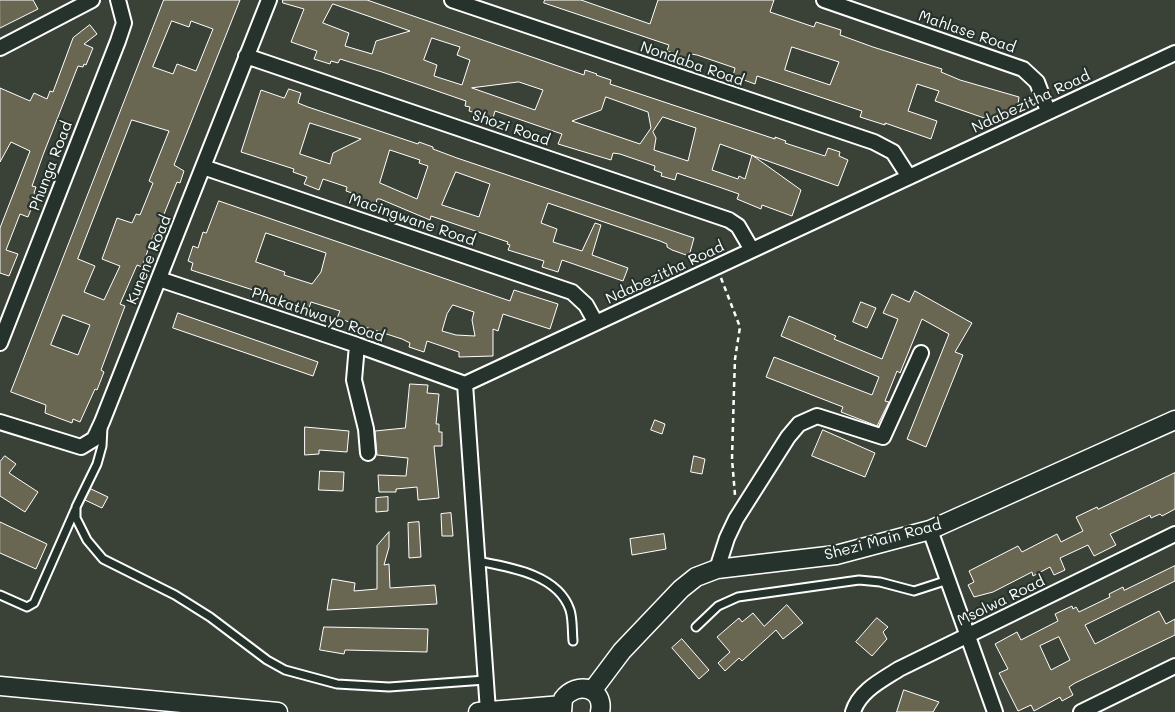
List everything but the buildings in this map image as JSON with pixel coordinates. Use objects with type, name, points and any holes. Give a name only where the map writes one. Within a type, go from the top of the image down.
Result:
[{"type":"street","points":[[0,48],[92,0]]},
{"type":"street","name":"Phunga Road","points":[[0,343],[118,41],[124,23],[118,0]]},
{"type":"street","name":"Kunene Road","points":[[0,422],[81,447],[94,439],[269,0]]},
{"type":"street","name":"Nondaba Road","points":[[452,0],[874,142],[893,152],[909,177]]},
{"type":"street","name":"Mahlase Road","points":[[824,0],[1023,69],[1037,82],[1048,111]]},
{"type":"street","name":"Ndabezitha Road","points":[[465,384],[1175,53]]},
{"type":"street","name":"Shozi Road","points":[[246,56],[729,220],[738,226],[752,250]]},
{"type":"street","name":"Macingwane Road","points":[[204,167],[572,292],[586,305],[596,323]]},
{"type":"street","name":"Phakathwayo Road","points":[[159,279],[357,345],[465,384]]},
{"type":"street","points":[[357,345],[354,380],[366,429],[368,453]]},
{"type":"street","points":[[717,569],[726,538],[736,519],[788,437],[800,424],[809,418],[817,416],[883,437],[922,353]]},
{"type":"street","points":[[465,384],[485,680],[483,712],[562,709],[563,699],[573,689],[586,688],[592,691],[600,701],[600,712]]},
{"type":"street","name":"Shezi Main Road","points":[[592,691],[622,651],[681,589],[696,577],[717,569],[836,555],[930,530],[1175,420]]},
{"type":"street","points":[[930,530],[995,712]]},
{"type":"street","name":"Msolwa Road","points":[[853,712],[857,702],[877,682],[967,635],[1175,534]]},
{"type":"street","points":[[1081,712],[1175,666]]},
{"type":"street","points":[[0,686],[278,712]]},
{"type":"lane","points":[[0,594],[27,607],[34,603],[76,507],[98,464],[102,446],[102,422]]},
{"type":"lane","points":[[76,507],[76,518],[80,528],[103,559],[175,595],[210,617],[267,660],[285,670],[337,684],[390,687],[485,680]]},
{"type":"lane","points":[[477,561],[520,571],[537,577],[551,585],[560,593],[570,611],[572,641]]},
{"type":"lane","points":[[696,627],[718,606],[738,597],[859,580],[880,582],[914,591],[948,580]]},
{"type":"path","points":[[717,266],[740,327],[735,359],[732,459],[736,519]]}]
